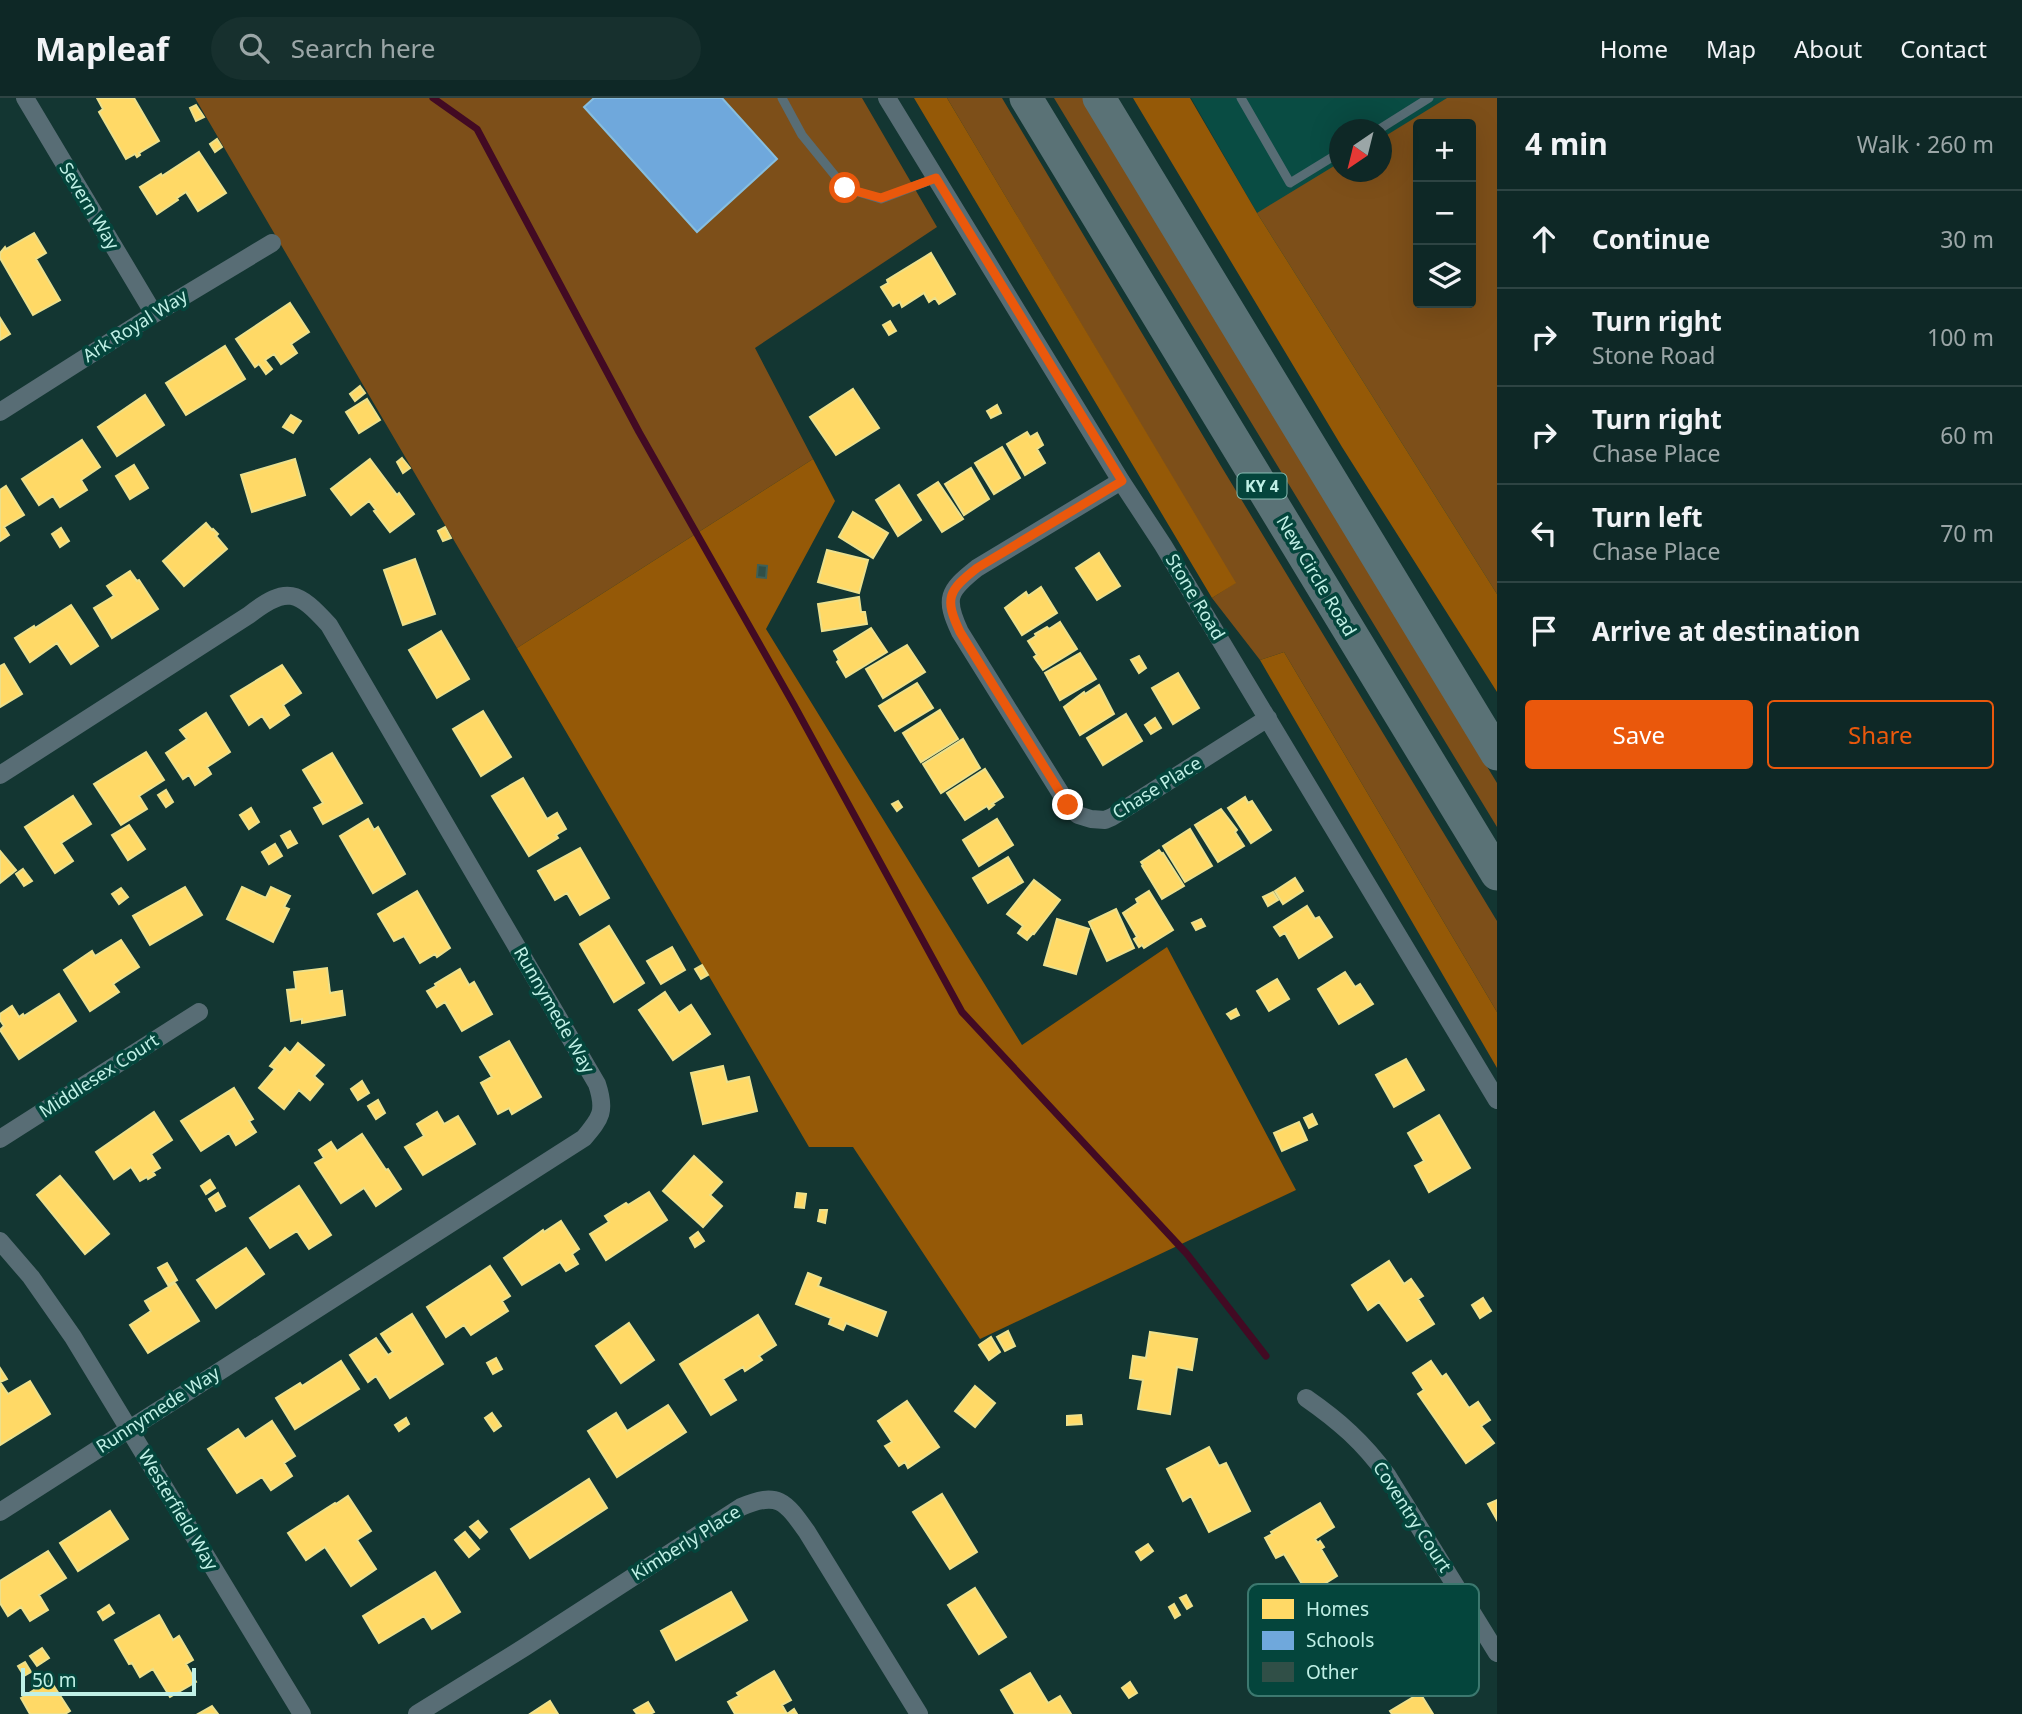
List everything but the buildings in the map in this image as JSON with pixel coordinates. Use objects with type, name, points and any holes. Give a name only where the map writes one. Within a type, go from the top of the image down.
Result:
[{"type":"highway","name":"New Circle Road","points":[[1027,98],[1497,874]]},
{"type":"highway","points":[[1099,98],[1497,754]]},
{"type":"street","name":"Severn Way","points":[[25,98],[154,314]]},
{"type":"street","name":"Stone Road","points":[[887,98],[1163,545],[1497,1100]]},
{"type":"street","name":"Ark Royal Way","points":[[0,412],[272,243]]},
{"type":"street","name":"Chase Place","points":[[1122,481],[977,568],[957,584],[950,601],[952,615],[960,632],[1068,805],[1078,815],[1091,819],[1105,820],[1112,817],[1268,718]]},
{"type":"street","name":"Runnymede Way","points":[[0,775],[249,615],[265,602],[286,595],[298,598],[312,607],[329,625],[597,1084],[602,1112],[599,1121],[584,1138],[0,1512]]},
{"type":"street","name":"Middlesex Court","points":[[0,1139],[199,1012]]},
{"type":"street","name":"Westerfield Way","points":[[0,1241],[31,1277],[73,1337],[302,1714]]},
{"type":"street","name":"Coventry Court","points":[[1306,1398],[1340,1422],[1373,1455],[1454,1584]]},
{"type":"street","name":"Kimberly Place","points":[[416,1714],[741,1507],[768,1498],[785,1506],[807,1532],[919,1714]]},
{"type":"street","name":"Coventry Court","points":[[1479,1624],[1497,1653]]},
{"type":"lane","points":[[782,98],[803,135],[845,188],[881,198],[936,178]]},
{"type":"lane","points":[[1241,98],[1290,183],[1329,159]]},
{"type":"lane","points":[[1392,121],[1429,98]]},
{"type":"shaded area","points":[[195,98],[862,98],[937,227],[755,348],[813,459],[517,648]]},
{"type":"shaded area","points":[[914,98],[947,98],[1236,583],[1212,598]]},
{"type":"shaded area","points":[[947,98],[1002,98],[1497,921],[1497,1012],[1284,652],[1260,660],[1212,598],[1235,583]]},
{"type":"shaded area","points":[[1054,98],[1083,98],[1497,783],[1497,827]]},
{"type":"shaded area","points":[[1133,98],[1190,98],[1257,213],[1497,594],[1497,692],[1342,447]]},
{"type":"shaded area","points":[[1191,98],[1497,98],[1497,594],[1257,213]]},
{"type":"shaded area","points":[[1447,98],[1497,98],[1497,594],[1257,213],[1329,169],[1329,182],[1392,182],[1392,132]]},
{"type":"shaded area","points":[[813,459],[835,501],[766,629],[1022,1045],[1167,947],[1296,1190],[980,1339],[853,1147],[809,1147],[517,648]]},
{"type":"shaded area","points":[[1284,652],[1497,1012],[1497,1068],[1260,660]]},
{"type":"waterway","points":[[433,98],[477,129],[639,432],[794,705],[962,1012],[1187,1254],[1266,1356]]},
{"type":"route","points":[[845,188],[881,198],[936,178],[1122,481],[977,568],[957,584],[950,601],[952,615],[960,632],[1068,805]]}]
